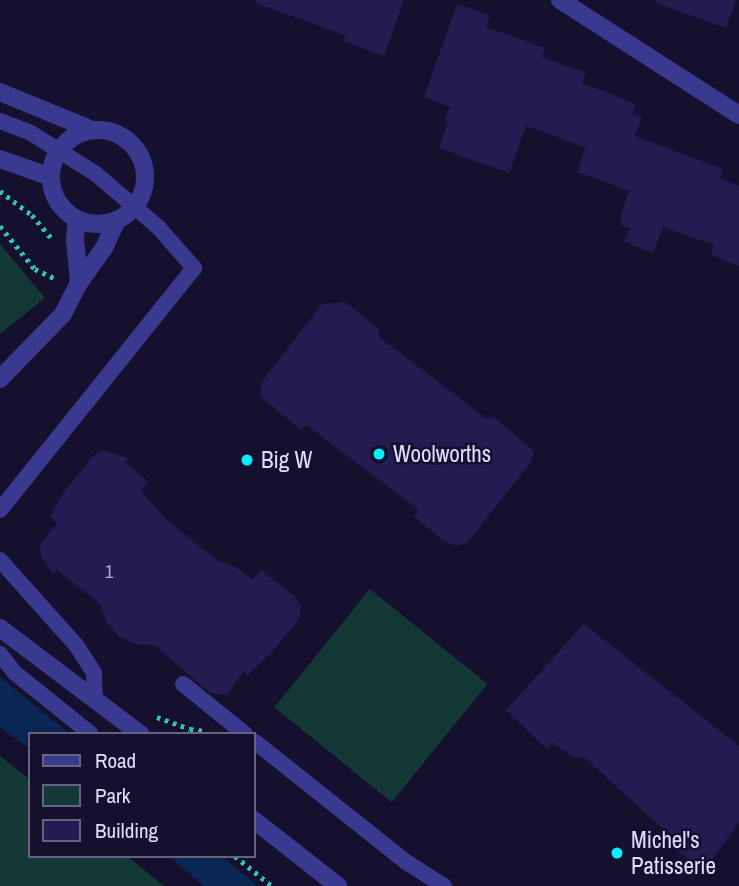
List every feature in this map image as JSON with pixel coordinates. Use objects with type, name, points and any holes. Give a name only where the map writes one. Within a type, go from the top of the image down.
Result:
[{"type":"street","points":[[560,0],[739,115]]},
{"type":"street","points":[[0,92],[93,130],[108,131],[122,137],[134,147],[142,160],[143,190],[138,203],[117,220],[104,223],[77,219],[58,201],[51,177],[59,151],[68,141],[93,130]]},
{"type":"street","points":[[0,159],[51,177]]},
{"type":"street","points":[[77,219],[75,239],[79,283]]},
{"type":"street","points":[[0,379],[63,314],[79,283],[104,248],[117,220]]},
{"type":"street","points":[[0,628],[137,732]]},
{"type":"street","points":[[256,822],[338,886]]},
{"type":"lane","points":[[0,121],[31,133],[96,174],[158,227],[194,268],[0,510]]},
{"type":"lane","points":[[0,560],[76,645],[94,673],[95,700]]},
{"type":"lane","points":[[0,654],[15,673],[88,732]]},
{"type":"lane","points":[[183,684],[243,732]]},
{"type":"lane","points":[[256,743],[406,862],[444,886]]},
{"type":"lane","points":[[256,830],[281,841]]},
{"type":"path","points":[[0,191],[32,215],[57,246]]},
{"type":"path","points":[[0,226],[35,269],[57,279]]},
{"type":"path","points":[[54,287],[60,272]]},
{"type":"path","points":[[237,858],[272,886]]},
{"type":"green space","points":[[0,244],[45,298],[0,334]]},
{"type":"green space","points":[[370,589],[487,684],[392,802],[274,707]]},
{"type":"green space","points":[[0,756],[28,778],[28,858],[129,858],[164,886],[0,886]]},
{"type":"water","points":[[0,677],[68,732],[28,732],[28,748],[0,727]]},
{"type":"water","points":[[171,858],[223,858],[258,886],[204,886]]},
{"type":"building","points":[[256,0],[404,0],[384,56],[343,41],[345,35],[255,3]]},
{"type":"building","points":[[657,0],[736,0],[726,28],[656,3]]},
{"type":"building","points":[[457,4],[490,15],[486,27],[545,48],[542,57],[586,73],[582,83],[636,104],[632,114],[642,117],[635,136],[723,169],[720,178],[739,186],[739,266],[711,255],[714,245],[663,227],[653,253],[624,242],[630,228],[620,225],[620,218],[629,191],[578,172],[585,147],[526,126],[509,173],[439,148],[450,107],[424,97]]},
{"type":"building","points":[[345,302],[380,330],[378,336],[487,419],[494,417],[534,451],[531,462],[467,543],[456,546],[442,540],[414,516],[419,510],[306,425],[301,430],[260,396],[261,383],[322,304]]},
{"type":"building","points":[[102,450],[128,458],[125,463],[148,481],[141,491],[166,519],[218,561],[236,567],[253,580],[261,570],[294,596],[301,606],[299,619],[272,652],[248,675],[244,671],[227,695],[210,693],[154,645],[134,644],[120,637],[107,623],[99,603],[57,570],[54,575],[41,556],[40,545],[57,523],[50,517],[61,496],[93,456]]},
{"type":"building","points":[[584,624],[739,746],[739,822],[705,870],[660,839],[663,829],[585,758],[572,756],[553,743],[547,749],[506,710]]},
{"type":"place","name":"Woolworths","points":[[379,454]]},
{"type":"place","name":"Big W","points":[[247,460]]},
{"type":"place","name":"Michel's Patisserie","points":[[617,853]]}]
